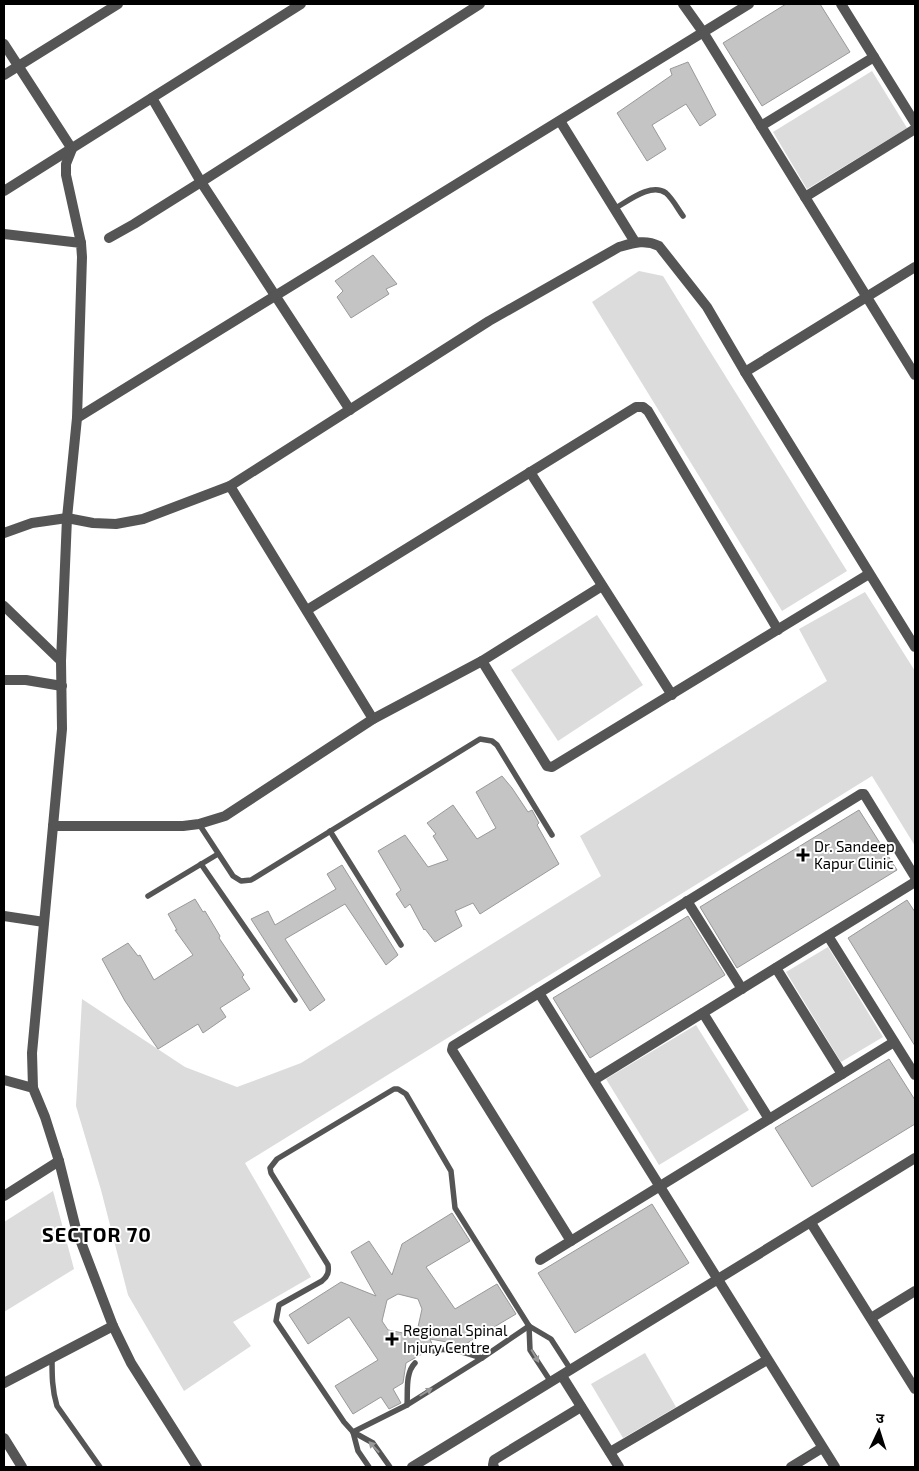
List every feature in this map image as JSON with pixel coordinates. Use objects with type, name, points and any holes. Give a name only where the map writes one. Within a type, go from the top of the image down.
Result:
[{"type":"street","points":[[4,75],[118,4]]},
{"type":"street","points":[[4,191],[301,4]]},
{"type":"street","points":[[109,238],[201,182],[480,4]]},
{"type":"street","points":[[683,4],[703,32],[915,375]]},
{"type":"street","points":[[77,418],[749,4]]},
{"type":"street","points":[[841,4],[915,123]]},
{"type":"street","points":[[4,44],[72,148]]},
{"type":"street","points":[[761,126],[874,57]]},
{"type":"street","points":[[152,98],[201,182],[350,410]]},
{"type":"street","points":[[560,121],[635,242]]},
{"type":"street","points":[[805,197],[915,129]]},
{"type":"street","points":[[72,148],[66,164],[66,176],[81,243],[82,257],[77,418],[67,518],[61,661],[62,729],[32,1054],[33,1088],[45,1116],[59,1161],[76,1229],[113,1326],[131,1364],[197,1467]]},
{"type":"street","points":[[4,234],[81,243]]},
{"type":"street","points":[[4,533],[32,523],[67,518],[93,523],[116,524],[143,519],[230,486],[489,322],[619,247],[635,242],[650,242],[659,246],[707,307],[915,648]]},
{"type":"street","points":[[745,372],[915,267]]},
{"type":"street","points":[[307,610],[636,407],[643,407],[648,411],[778,630]]},
{"type":"street","points":[[530,472],[672,695]]},
{"type":"street","points":[[230,486],[374,719]]},
{"type":"street","points":[[482,661],[547,766],[550,767],[672,695],[869,574]]},
{"type":"street","points":[[54,826],[199,824],[225,816],[374,719],[482,661],[602,586]]},
{"type":"street","points":[[4,606],[61,661]]},
{"type":"street","points":[[4,680],[26,680],[62,686]]},
{"type":"street","points":[[571,1241],[452,1048],[455,1044],[862,794],[864,794],[915,877]]},
{"type":"street","points":[[594,1080],[915,882]]},
{"type":"street","points":[[687,901],[742,989]]},
{"type":"street","points":[[4,916],[44,922]]},
{"type":"street","points":[[828,936],[915,1075]]},
{"type":"street","points":[[776,968],[842,1074]]},
{"type":"street","points":[[539,993],[834,1467]]},
{"type":"street","points":[[703,1013],[769,1119]]},
{"type":"street","points":[[540,1260],[894,1042]]},
{"type":"street","points":[[4,1080],[33,1088]]},
{"type":"street","points":[[412,1467],[427,1464],[551,1382],[915,1158]]},
{"type":"street","points":[[4,1196],[59,1161]]},
{"type":"street","points":[[811,1223],[915,1389]]},
{"type":"street","points":[[871,1318],[915,1291]]},
{"type":"street","points":[[4,1383],[113,1326]]},
{"type":"street","points":[[610,1452],[768,1360]]},
{"type":"street","points":[[567,1373],[581,1407],[619,1467]]},
{"type":"street","points":[[494,1467],[494,1460],[581,1407]]},
{"type":"street","points":[[4,1438],[22,1467]]},
{"type":"street","points":[[791,1467],[822,1448]]},
{"type":"lane","points":[[614,209],[644,193],[656,189],[666,193],[683,216]]},
{"type":"lane","points":[[199,824],[236,880],[251,880],[480,739],[492,741],[497,745],[552,835]]},
{"type":"lane","points":[[330,831],[401,945]]},
{"type":"lane","points":[[148,896],[218,854]]},
{"type":"lane","points":[[200,864],[295,1000]]},
{"type":"lane","points":[[390,1467],[373,1443],[353,1432],[344,1422],[276,1321],[279,1306],[322,1281],[327,1277],[329,1271],[328,1264],[271,1173],[270,1168],[276,1159],[394,1090],[403,1091],[451,1171],[455,1208],[529,1326],[551,1339],[567,1373]]},
{"type":"lane","points":[[353,1432],[407,1405],[529,1326]]},
{"type":"lane","points":[[529,1326],[530,1350],[551,1382]]},
{"type":"lane","points":[[434,1351],[438,1349],[450,1350],[482,1358]]},
{"type":"lane","points":[[52,1358],[53,1395],[57,1406],[100,1467]]},
{"type":"lane","points":[[407,1405],[410,1368],[415,1363]]},
{"type":"lane","points":[[353,1432],[358,1452],[369,1467]]},
{"type":"shaded area","points":[[872,71],[907,128],[807,189],[773,132]]},
{"type":"shaded area","points":[[639,271],[663,276],[847,571],[782,611],[592,302]]},
{"type":"shaded area","points":[[865,592],[915,671],[915,846],[872,776],[245,1163],[311,1277],[233,1322],[251,1346],[184,1391],[128,1295],[101,1190],[76,1106],[82,999],[185,1067],[237,1087],[301,1063],[601,876],[580,836],[827,681],[799,629]]},
{"type":"shaded area","points":[[597,615],[643,685],[558,741],[511,670]]},
{"type":"shaded area","points":[[828,947],[883,1037],[841,1062],[786,972]]},
{"type":"shaded area","points":[[696,1025],[749,1110],[659,1165],[606,1079]]},
{"type":"shaded area","points":[[53,1191],[74,1269],[4,1312],[4,1222]]},
{"type":"shaded area","points":[[645,1353],[676,1407],[623,1438],[591,1384]]},
{"type":"building","points":[[786,4],[820,4],[850,52],[762,106],[723,43]]},
{"type":"building","points":[[688,62],[716,115],[700,126],[686,104],[652,125],[666,149],[647,161],[617,113],[672,75],[670,69]]},
{"type":"building","points":[[373,255],[397,284],[386,289],[389,294],[351,318],[337,297],[343,291],[335,281]]},
{"type":"building","points":[[502,776],[528,812],[532,810],[539,823],[537,825],[559,864],[480,914],[473,903],[455,911],[462,926],[435,942],[424,930],[410,904],[405,908],[396,894],[401,890],[378,851],[405,835],[428,867],[448,860],[433,836],[436,834],[427,823],[453,805],[477,839],[496,828],[476,792]]},
{"type":"building","points":[[859,810],[897,870],[737,968],[700,907]]},
{"type":"building","points":[[342,865],[398,955],[386,965],[345,904],[285,939],[325,1000],[310,1011],[251,919],[268,911],[275,925],[336,889],[327,874]]},
{"type":"building","points":[[195,899],[203,912],[205,911],[220,936],[219,938],[244,975],[242,977],[250,989],[220,1008],[226,1017],[203,1033],[198,1024],[158,1049],[125,1001],[102,959],[128,943],[138,956],[140,955],[154,980],[193,955],[175,930],[177,930],[168,914]]},
{"type":"building","points":[[907,900],[915,912],[915,1046],[848,938]]},
{"type":"building","points":[[688,916],[725,975],[590,1058],[553,998]]},
{"type":"building","points":[[889,1059],[915,1100],[915,1124],[812,1187],[775,1128]]},
{"type":"building","points":[[652,1204],[689,1263],[575,1333],[538,1273]]},
{"type":"building","points":[[452,1213],[470,1241],[426,1267],[455,1309],[497,1284],[516,1314],[464,1345],[430,1339],[433,1346],[406,1363],[403,1383],[393,1389],[401,1403],[389,1409],[381,1397],[353,1414],[335,1386],[378,1360],[349,1317],[308,1344],[289,1315],[341,1282],[376,1296],[351,1252],[369,1241],[392,1275],[402,1244]],"holes":[[[398,1294],[418,1299],[422,1309],[418,1327],[408,1334],[388,1330],[382,1321],[387,1300]]]},
{"type":"place","name":"Dr. Sandeep Kapur Clinic","points":[[803,855]]},
{"type":"place","name":"Regional Spinal Injury Centre","points":[[392,1339]]},
{"type":"district","name":"SECTOR 70","points":[[97,1234]]}]
